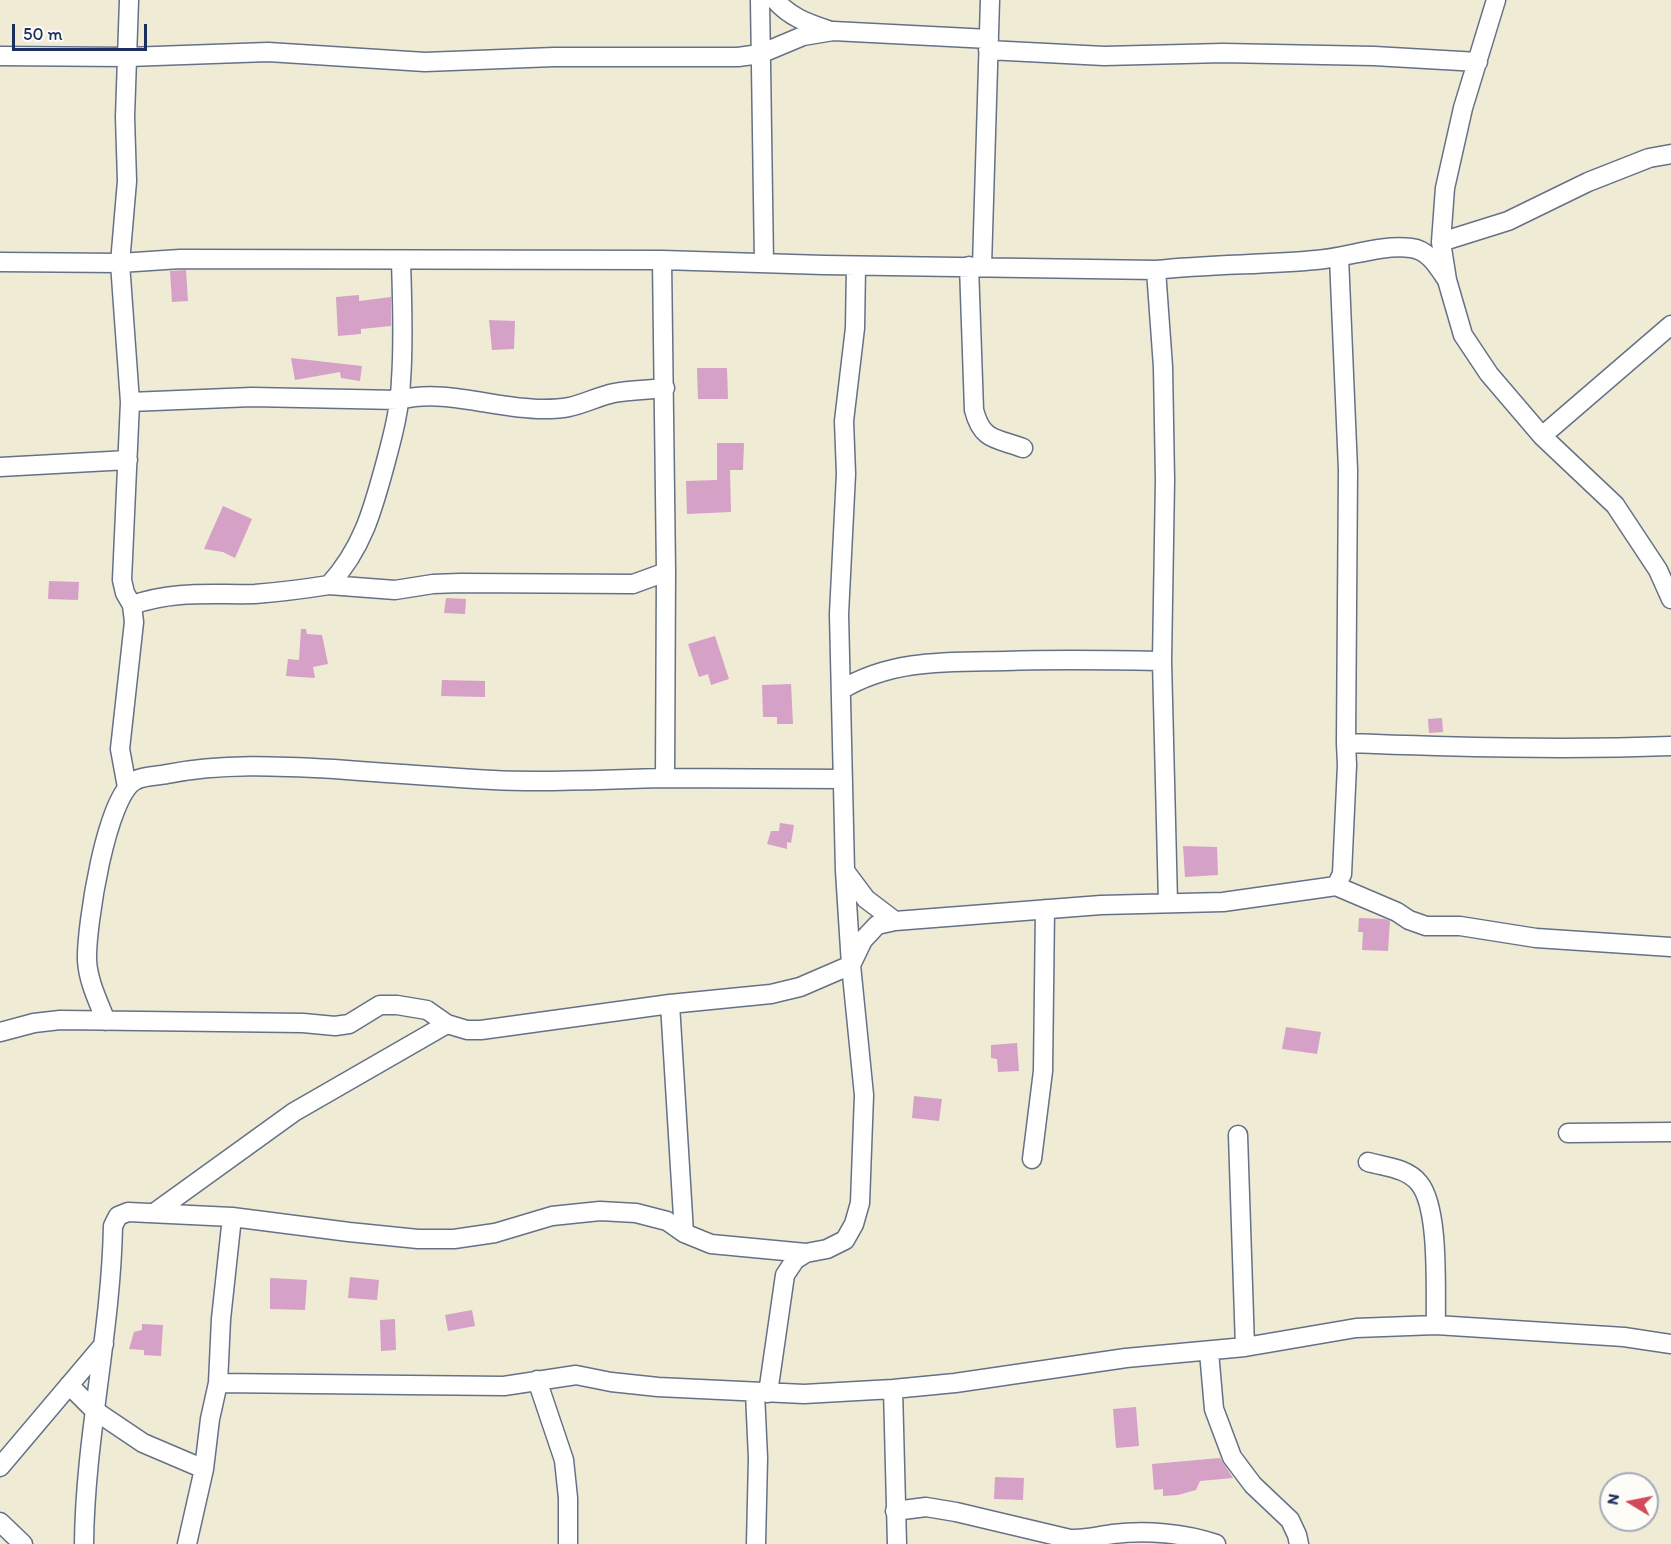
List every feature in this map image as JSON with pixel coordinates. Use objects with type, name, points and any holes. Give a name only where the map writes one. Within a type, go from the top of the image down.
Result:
[{"type":"street","points":[[127,787],[120,749],[134,622],[132,605],[125,593],[122,580],[130,402],[120,263],[127,182],[125,117],[129,0]]},
{"type":"street","points":[[760,0],[764,263]]},
{"type":"street","points":[[775,0],[783,9],[804,22],[833,31],[1104,56],[1223,53],[1374,56],[1478,62]]},
{"type":"street","points":[[990,0],[976,266],[974,410],[978,426],[986,435],[1023,448]]},
{"type":"street","points":[[1496,0],[1463,108],[1445,188],[1440,242],[1447,280],[1463,335],[1473,352],[1519,412],[1615,506],[1658,570],[1671,599]]},
{"type":"street","points":[[0,56],[128,57],[268,52],[425,62],[554,57],[738,57],[760,54],[803,36],[833,31]]},
{"type":"street","points":[[1440,242],[1508,221],[1588,182],[1649,158],[1671,154]]},
{"type":"street","points":[[0,262],[120,263],[180,259],[662,260],[856,266],[1156,270],[1317,260],[1392,248],[1413,248],[1432,258],[1447,280]]},
{"type":"street","points":[[1336,886],[1342,874],[1347,765],[1348,470],[1339,257]]},
{"type":"street","points":[[328,585],[359,544],[372,513],[393,432],[401,380],[401,260]]},
{"type":"street","points":[[662,260],[665,388],[665,778]]},
{"type":"street","points":[[84,1544],[84,1504],[94,1410],[105,1343],[113,1226],[118,1216],[128,1212],[232,1217],[418,1239],[454,1239],[495,1233],[552,1216],[600,1211],[636,1213],[667,1221],[684,1233],[711,1244],[806,1253],[828,1249],[845,1239],[854,1224],[860,1203],[864,1095],[850,965],[845,871],[839,614],[846,474],[844,421],[855,328],[856,266]]},
{"type":"street","points":[[1156,270],[1163,367],[1162,661],[1168,903]]},
{"type":"street","points":[[1542,436],[1671,325]]},
{"type":"street","points":[[130,402],[252,397],[399,400],[415,396],[433,396],[518,408],[568,408],[613,394],[665,388]]},
{"type":"street","points":[[0,467],[129,460]]},
{"type":"street","points":[[132,605],[156,597],[190,594],[255,594],[328,585],[395,590],[433,584],[460,583],[633,584],[666,572]]},
{"type":"street","points":[[841,690],[856,681],[907,665],[933,662],[1059,659],[1162,661]]},
{"type":"street","points":[[1346,742],[1423,747],[1578,749],[1671,746]]},
{"type":"street","points":[[106,1020],[92,985],[87,963],[87,936],[96,880],[105,843],[119,799],[127,787],[136,780],[234,765],[496,780],[843,778]]},
{"type":"street","points":[[845,871],[866,899],[895,921]]},
{"type":"street","points":[[0,1032],[34,1023],[60,1020],[303,1023],[335,1026],[349,1024],[380,1005],[427,1010],[447,1024],[467,1030],[481,1030],[670,1004],[771,994],[800,987],[850,965],[863,940],[877,926],[895,921],[1101,904],[1223,902],[1336,886],[1426,926],[1460,926],[1536,938],[1671,947]]},
{"type":"street","points":[[1032,1159],[1043,1071],[1045,909]]},
{"type":"street","points":[[670,1004],[684,1233]]},
{"type":"street","points":[[154,1213],[294,1112],[447,1024]]},
{"type":"street","points":[[1568,1133],[1671,1132]]},
{"type":"street","points":[[1238,1135],[1245,1347]]},
{"type":"street","points":[[1368,1162],[1403,1171],[1419,1182],[1428,1197],[1433,1218],[1436,1325]]},
{"type":"street","points":[[187,1544],[204,1469],[210,1419],[218,1383],[221,1319],[232,1217]]},
{"type":"street","points":[[756,1544],[762,1393],[785,1275],[795,1260],[806,1253]]},
{"type":"street","points":[[218,1383],[504,1386],[576,1375],[611,1382],[658,1387],[804,1394],[955,1383],[1126,1358],[1209,1352],[1356,1328],[1436,1325],[1624,1336],[1671,1344]]},
{"type":"street","points":[[0,1467],[105,1343]]},
{"type":"street","points":[[1209,1352],[1214,1409],[1232,1457],[1253,1485],[1290,1520],[1298,1535],[1299,1544]]},
{"type":"street","points":[[537,1380],[564,1460],[568,1498],[568,1544]]},
{"type":"street","points":[[69,1385],[94,1410],[143,1443],[204,1469]]},
{"type":"street","points":[[893,1389],[897,1544]]},
{"type":"street","points":[[895,1511],[926,1507],[1070,1539],[1083,1540],[1112,1534],[1151,1532],[1216,1544]]},
{"type":"street","points":[[0,1522],[23,1544]]},
{"type":"building","points":[[186,270],[188,301],[172,302],[170,271]]},
{"type":"building","points":[[359,295],[359,301],[391,297],[391,326],[361,329],[361,334],[338,336],[336,297]]},
{"type":"building","points":[[489,320],[515,321],[514,349],[492,350]]},
{"type":"building","points":[[291,358],[362,366],[360,381],[341,378],[340,372],[295,380]]},
{"type":"building","points":[[697,368],[727,368],[728,399],[698,399]]},
{"type":"building","points":[[717,443],[744,443],[743,470],[730,470],[731,512],[687,514],[686,481],[717,480]]},
{"type":"building","points":[[223,506],[252,519],[235,558],[223,552],[204,549]]},
{"type":"building","points":[[49,581],[79,582],[78,600],[48,599]]},
{"type":"building","points":[[446,598],[466,599],[465,614],[444,613]]},
{"type":"building","points":[[301,629],[306,629],[307,634],[322,635],[328,664],[313,667],[315,678],[286,676],[288,659],[299,660]]},
{"type":"building","points":[[715,636],[729,679],[711,685],[708,674],[699,677],[688,644]]},
{"type":"building","points":[[442,680],[485,681],[485,697],[441,696]]},
{"type":"building","points":[[791,684],[793,724],[777,724],[777,717],[763,717],[762,685]]},
{"type":"building","points":[[1442,718],[1443,732],[1429,733],[1428,719]]},
{"type":"building","points":[[780,823],[794,825],[791,843],[787,842],[787,849],[767,844],[771,831],[779,831]]},
{"type":"building","points":[[1183,846],[1217,847],[1218,875],[1185,877]]},
{"type":"building","points":[[1359,918],[1390,921],[1388,951],[1362,950],[1363,932],[1358,932]]},
{"type":"building","points":[[1286,1027],[1321,1032],[1317,1054],[1282,1049]]},
{"type":"building","points":[[1017,1043],[1019,1071],[998,1072],[997,1059],[991,1058],[991,1045]]},
{"type":"building","points":[[914,1096],[942,1099],[939,1121],[912,1118]]},
{"type":"building","points":[[350,1277],[379,1280],[377,1300],[348,1298]]},
{"type":"building","points":[[270,1278],[307,1280],[305,1310],[270,1309]]},
{"type":"building","points":[[472,1310],[475,1326],[448,1331],[445,1315]]},
{"type":"building","points":[[395,1319],[396,1350],[381,1351],[380,1320]]},
{"type":"building","points":[[142,1324],[163,1325],[161,1356],[144,1355],[144,1350],[129,1349],[134,1332],[142,1330]]},
{"type":"building","points":[[1136,1407],[1139,1446],[1116,1448],[1113,1409]]},
{"type":"building","points":[[1220,1458],[1233,1478],[1200,1481],[1196,1490],[1178,1495],[1163,1496],[1163,1489],[1154,1490],[1152,1464]]},
{"type":"building","points":[[995,1477],[1024,1478],[1023,1500],[994,1499]]}]
